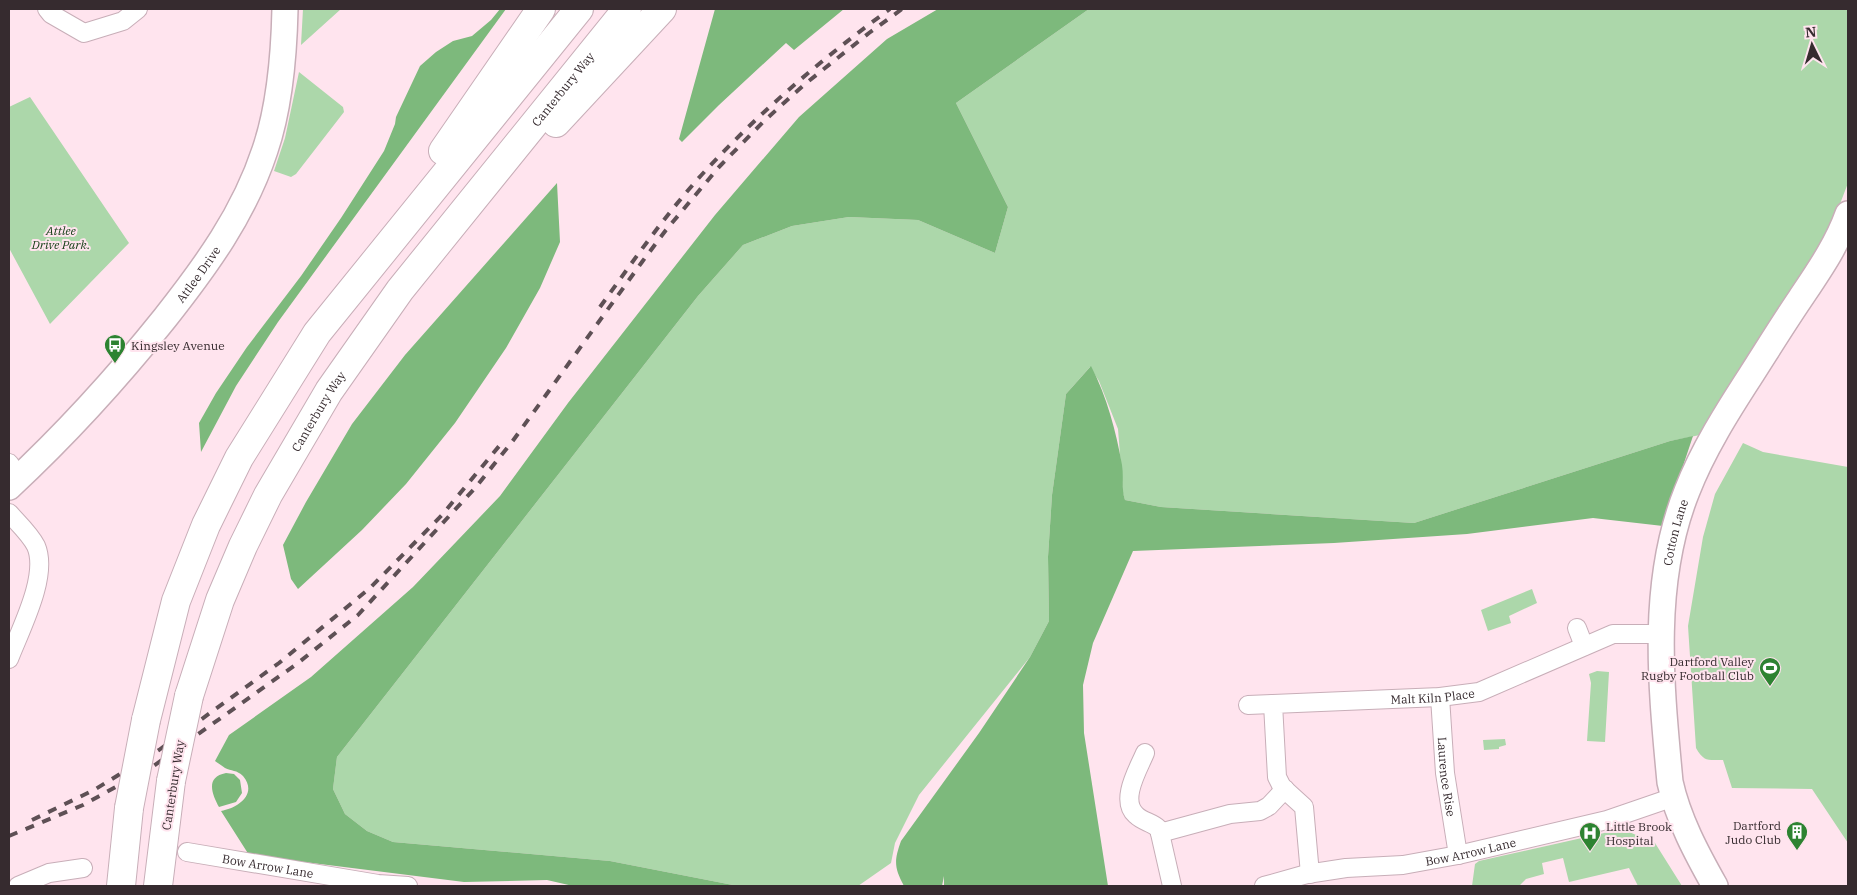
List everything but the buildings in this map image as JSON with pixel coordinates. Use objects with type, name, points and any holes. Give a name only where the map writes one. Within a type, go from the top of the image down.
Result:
[{"type":"highway","points":[[121,886],[129,808],[146,720],[176,601],[206,525],[239,458],[316,333],[541,9]]},
{"type":"highway","points":[[316,333],[579,9]]},
{"type":"highway","name":"Canterbury Way","points":[[158,886],[171,781],[189,696],[220,600],[268,495],[329,391],[400,290],[626,9]]},
{"type":"highway","points":[[400,290],[662,9]]},
{"type":"main road","name":"Attlee Drive","points":[[12,476],[64,434],[122,370],[194,281],[237,217],[259,168],[271,130],[282,61],[286,9]]},
{"type":"main road","name":"Cotton Lane","points":[[1715,886],[1695,848],[1674,797],[1670,782],[1661,659],[1665,575],[1679,515],[1689,486],[1717,428],[1818,271],[1844,226],[1848,214]]},
{"type":"street","points":[[47,9],[51,14],[84,32],[123,21],[138,9]]},
{"type":"street","points":[[9,513],[36,545],[39,561],[37,586],[9,659]]},
{"type":"street","points":[[1577,628],[1584,646]]},
{"type":"street","name":"Malt Kiln Place","points":[[1248,705],[1440,697],[1478,692],[1608,636],[1639,633],[1662,634]]},
{"type":"street","name":"Laurence Rise","points":[[1440,697],[1445,773],[1458,855]]},
{"type":"street","points":[[1273,704],[1276,775],[1285,790],[1301,802],[1305,808],[1310,874]]},
{"type":"street","points":[[1145,753],[1131,785],[1130,806],[1136,816],[1153,824],[1160,833],[1172,886]]},
{"type":"street","points":[[1160,833],[1233,814],[1260,811],[1270,805],[1285,790]]},
{"type":"street","name":"Bow Arrow Lane","points":[[1264,886],[1310,874],[1346,868],[1403,865],[1458,855],[1607,820],[1674,797]]},
{"type":"street","name":"Bow Arrow Lane","points":[[187,852],[378,885],[408,886]]},
{"type":"street","points":[[18,886],[49,873],[83,868]]},
{"type":"green space","points":[[303,9],[341,9],[301,45]]},
{"type":"green space","points":[[500,9],[506,9],[278,322],[236,386],[201,452],[199,423],[216,393],[247,347],[301,276],[384,151],[396,117],[420,66],[453,41],[472,36],[491,20]]},
{"type":"green space","points":[[715,9],[844,9],[794,50],[786,43],[682,142],[679,139]]},
{"type":"green space","points":[[938,9],[1089,9],[956,103],[1008,207],[995,253],[918,220],[849,217],[792,226],[743,245],[698,296],[337,757],[333,789],[345,814],[367,831],[393,842],[610,861],[738,886],[573,886],[547,880],[464,882],[249,855],[221,811],[234,807],[244,799],[248,789],[247,783],[241,774],[225,768],[215,761],[229,735],[311,677],[413,587],[500,496],[568,403],[715,215],[799,117],[887,39]]},
{"type":"green space","points":[[1089,9],[1848,9],[1848,183],[1825,243],[1771,321],[1700,435],[1670,441],[1414,523],[1161,507],[1125,500],[1118,429],[1099,381],[1090,367],[1066,394],[1052,495],[1048,557],[1049,621],[1030,657],[919,795],[895,843],[891,863],[858,886],[738,886],[610,861],[393,842],[367,831],[345,814],[333,789],[337,757],[698,296],[743,245],[792,226],[849,217],[918,220],[995,253],[1008,207],[956,103]]},
{"type":"green space","points":[[299,72],[343,107],[344,112],[296,174],[291,177],[274,171],[285,138]]},
{"type":"green space","name":"Attlee Drive Park.","points":[[30,97],[129,243],[50,324],[9,248],[9,107]]},
{"type":"green space","points":[[557,183],[560,242],[540,288],[506,348],[455,423],[406,484],[362,530],[298,589],[291,579],[283,545],[352,424],[405,355]]},
{"type":"green space","points":[[1091,366],[1102,390],[1114,427],[1122,465],[1125,500],[1161,507],[1414,523],[1670,441],[1693,436],[1663,526],[1593,518],[1467,534],[1334,543],[1133,551],[1093,643],[1083,685],[1084,733],[1108,886],[944,886],[944,876],[942,886],[904,886],[898,874],[896,864],[901,841],[979,733],[1030,657],[1049,621],[1048,557],[1052,495],[1066,394]]},
{"type":"green space","name":"Dartford Valley Rugby Football Club","points":[[1743,443],[1763,452],[1848,467],[1848,843],[1812,789],[1732,788],[1723,760],[1704,758],[1696,748],[1688,626],[1703,537],[1715,494]]},
{"type":"green space","points":[[1532,589],[1537,603],[1509,616],[1511,623],[1488,631],[1481,610]]},
{"type":"green space","points":[[1597,671],[1609,672],[1605,742],[1587,741],[1591,683],[1589,674]]},
{"type":"green space","points":[[1505,739],[1506,745],[1499,747],[1499,749],[1484,750],[1483,740]]},
{"type":"green space","points":[[226,773],[234,774],[240,780],[242,793],[236,802],[219,807],[214,797],[213,782],[219,775]]},
{"type":"green space","name":"Little Brook Hospital","points":[[1622,829],[1655,843],[1682,886],[1638,886],[1629,868],[1569,882],[1563,858],[1542,863],[1544,874],[1526,879],[1519,886],[1472,886],[1475,864],[1479,861]]},
{"type":"railway","points":[[600,307],[678,202],[728,147],[795,85],[841,46],[890,9]]},
{"type":"railway","points":[[9,836],[83,805],[152,767],[298,663],[358,615],[475,488],[512,442],[666,230],[719,167],[764,121],[805,84],[902,9]]},
{"type":"railway","points":[[32,820],[94,790],[159,750],[279,663],[370,588],[442,515],[500,445]]},
{"type":"place","name":"Kingsley Avenue","points":[[115,364]]},
{"type":"place","name":"Dartford Valley Rugby Football Club","points":[[1770,687]]},
{"type":"place","name":"Dartford Judo Club","points":[[1797,851]]},
{"type":"place","name":"Little Brook Hospital","points":[[1590,852]]}]
